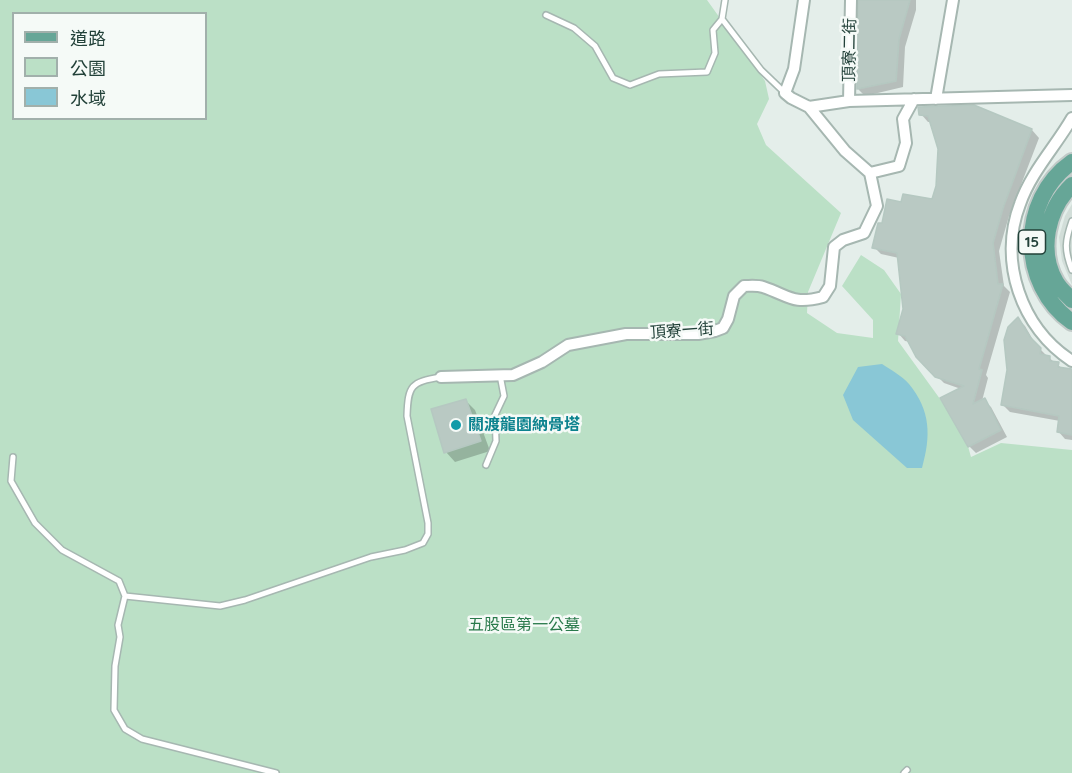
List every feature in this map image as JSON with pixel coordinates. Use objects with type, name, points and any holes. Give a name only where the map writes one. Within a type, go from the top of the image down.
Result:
[{"type":"main road","name":"15","points":[[1072,162],[1062,169],[1049,184],[1033,218],[1032,241],[1040,281],[1050,300],[1062,315],[1072,322]]},
{"type":"main road","points":[[1072,185],[1056,206],[1050,220],[1047,241],[1049,262],[1056,282],[1072,300]]},
{"type":"street","points":[[804,0],[794,69],[785,93],[809,107],[845,151],[870,173],[899,166],[906,143],[903,119],[914,99]]},
{"type":"street","name":"頂寮二街","points":[[849,101],[851,0]]},
{"type":"street","points":[[936,99],[953,0]]},
{"type":"street","points":[[809,107],[849,101],[1072,95]]},
{"type":"street","points":[[1072,118],[1033,177],[1020,203],[1012,240],[1015,280],[1026,311],[1048,341],[1072,361]]},
{"type":"street","name":"頂寮一街","points":[[441,377],[513,375],[542,362],[568,345],[626,334],[698,334],[715,331],[723,328],[728,320],[734,296],[744,286],[761,286],[785,297],[806,301],[823,297],[830,286],[834,247],[843,240],[864,233],[877,206],[870,173]]},
{"type":"lane","points":[[546,15],[574,28],[595,46],[613,78],[630,85],[659,74],[707,72],[716,53],[713,30],[722,19],[725,0]]},
{"type":"lane","points":[[722,19],[761,70],[785,93]]},
{"type":"lane","points":[[1072,221],[1067,234],[1065,252],[1072,270]]},
{"type":"lane","points":[[486,465],[496,441],[495,415],[504,396],[500,375]]},
{"type":"lane","points":[[125,596],[220,606],[245,600],[371,557],[405,550],[423,543],[428,534],[429,523],[407,416],[407,399],[409,392],[420,381],[441,377]]},
{"type":"lane","points":[[13,457],[11,481],[35,523],[62,550],[119,581],[125,596],[118,625],[120,637],[115,666],[114,710],[125,729],[142,739],[276,773]]},
{"type":"shaded area","points":[[1072,204],[1072,285],[1062,261],[1059,237],[1065,216]]},
{"type":"green space","name":"五股區第一公墓","points":[[0,0],[707,0],[765,81],[769,99],[757,124],[766,145],[841,213],[808,292],[807,313],[837,333],[873,338],[873,320],[842,286],[861,255],[884,270],[901,294],[898,341],[964,432],[971,457],[1001,443],[1072,450],[1072,773],[0,773]]},
{"type":"water","points":[[882,364],[906,381],[922,404],[928,434],[922,468],[907,468],[853,420],[843,395],[858,367]]},
{"type":"building","points":[[858,0],[910,0],[899,39],[896,81],[857,89]]},
{"type":"building","points":[[974,105],[1032,129],[1003,208],[993,243],[998,284],[1003,284],[979,369],[982,370],[973,404],[985,398],[1001,430],[968,447],[940,398],[964,386],[935,377],[916,357],[905,336],[896,334],[903,309],[897,253],[872,248],[878,223],[882,223],[887,199],[901,202],[903,194],[932,199],[936,186],[938,149],[928,116],[919,115],[918,107]]},
{"type":"building","points":[[1018,317],[1030,337],[1041,348],[1040,354],[1050,356],[1050,361],[1059,362],[1058,367],[1072,369],[1072,435],[1057,432],[1059,416],[1001,405],[1007,370],[1004,340],[1008,327]]},
{"type":"building","name":"關渡龍園納骨塔","points":[[466,399],[481,441],[444,453],[431,409]]},
{"type":"place","name":"關渡龍園納骨塔","points":[[456,425]]}]
